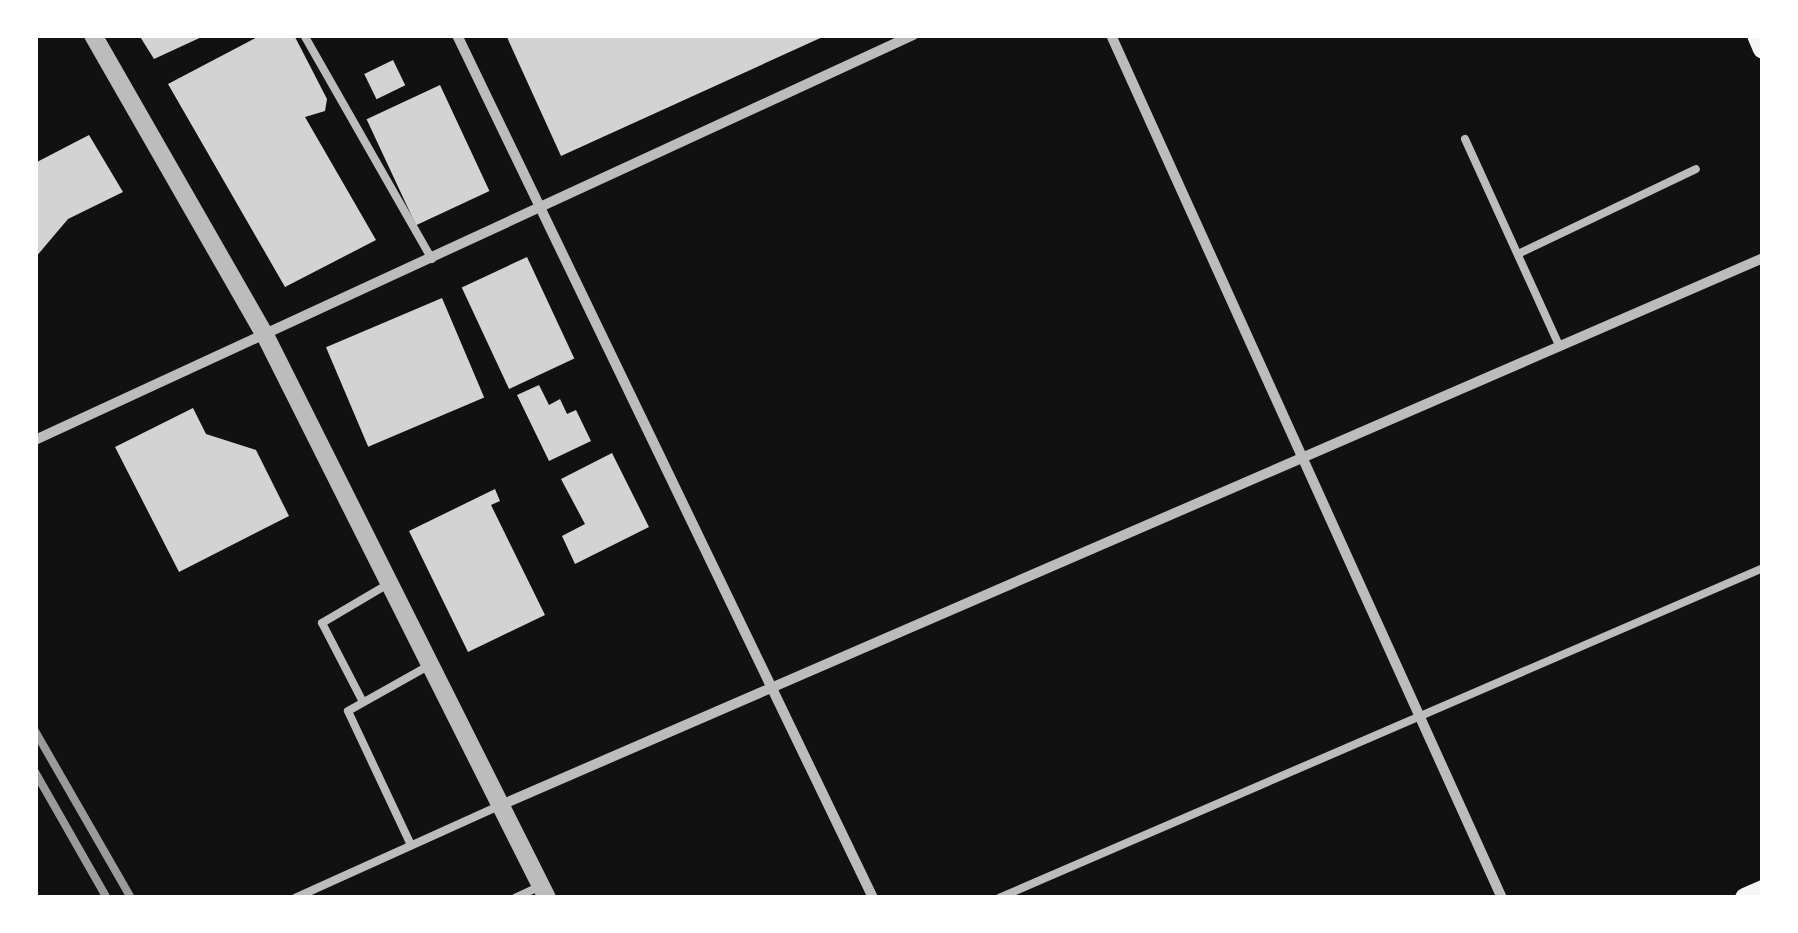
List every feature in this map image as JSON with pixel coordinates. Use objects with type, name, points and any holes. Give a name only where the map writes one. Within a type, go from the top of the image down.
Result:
[{"type":"main road","points":[[1757,35],[1763,49]]},
{"type":"main road","points":[[1745,898],[1763,890]]},
{"type":"street","points":[[94,35],[265,334],[544,892]]},
{"type":"street","points":[[457,35],[538,211],[873,898]]},
{"type":"street","points":[[35,440],[913,35]]},
{"type":"street","points":[[1111,35],[1297,454],[1502,898]]},
{"type":"street","points":[[501,805],[770,681],[1763,258]]},
{"type":"lane","points":[[304,35],[432,258]]},
{"type":"lane","points":[[1465,139],[1559,345]]},
{"type":"lane","points":[[1518,254],[1696,168]]},
{"type":"lane","points":[[999,898],[1763,568]]},
{"type":"lane","points":[[363,702],[322,623],[390,583]]},
{"type":"lane","points":[[411,845],[348,711],[430,665]]},
{"type":"lane","points":[[295,898],[501,805]]},
{"type":"lane","points":[[515,898],[544,892]]},
{"type":"building","points":[[139,35],[206,35],[154,59]]},
{"type":"building","points":[[261,35],[294,35],[327,99],[325,111],[305,117],[376,240],[285,287],[168,84]]},
{"type":"building","points":[[506,35],[827,35],[561,156]]},
{"type":"building","points":[[393,60],[405,85],[377,99],[364,74]]},
{"type":"building","points":[[440,85],[489,191],[416,225],[367,119]]},
{"type":"building","points":[[89,135],[123,192],[68,219],[35,258],[35,163]]},
{"type":"building","points":[[527,257],[574,359],[509,389],[462,287]]},
{"type":"building","points":[[442,298],[484,397],[368,447],[326,347]]},
{"type":"building","points":[[539,385],[549,405],[560,399],[567,414],[576,410],[591,441],[549,461],[517,395]]},
{"type":"building","points":[[193,408],[206,434],[256,450],[289,516],[179,572],[115,447]]},
{"type":"building","points":[[612,453],[649,527],[575,564],[562,536],[585,524],[561,479]]},
{"type":"building","points":[[495,489],[500,501],[491,505],[545,615],[468,652],[409,531]]},
{"type":"railway","points":[[35,731],[131,898]]},
{"type":"railway","points":[[35,772],[107,898]]}]
